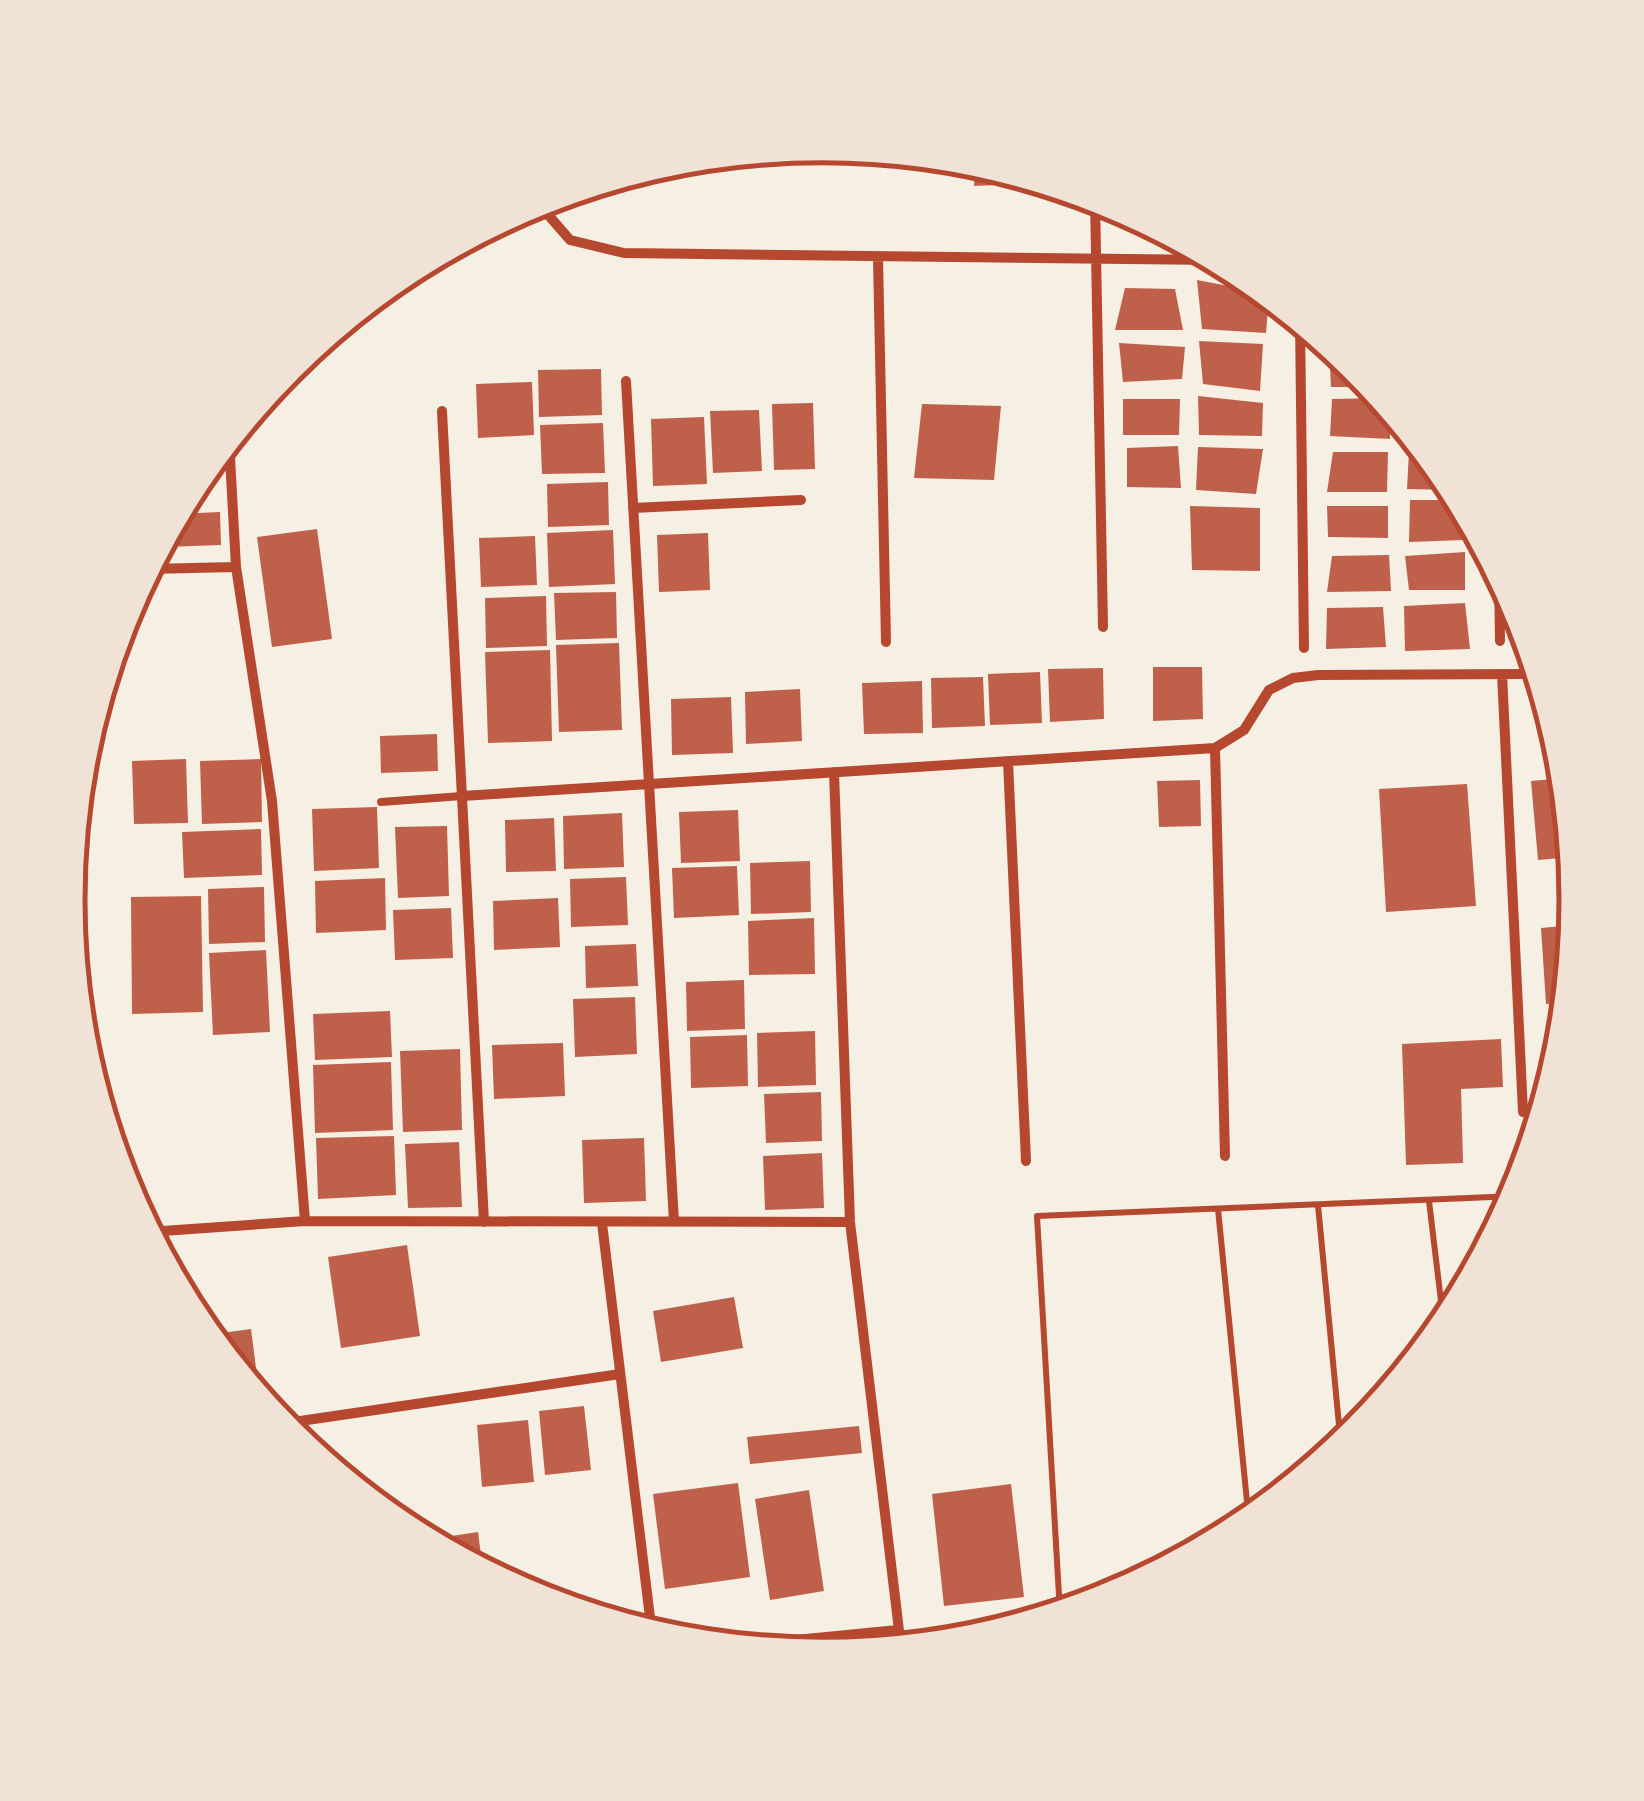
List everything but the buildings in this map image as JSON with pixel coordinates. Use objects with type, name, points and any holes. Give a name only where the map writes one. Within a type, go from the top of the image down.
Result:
[{"type":"street","points":[[550,216],[570,240],[624,253],[1186,260]]},
{"type":"street","points":[[1095,217],[1102,627]]},
{"type":"street","points":[[878,258],[886,642]]},
{"type":"street","points":[[1300,340],[1304,648]]},
{"type":"street","points":[[626,381],[674,1222]]},
{"type":"street","points":[[442,411],[484,1222]]},
{"type":"street","points":[[231,460],[236,567],[272,801],[306,1221]]},
{"type":"street","points":[[633,508],[801,500]]},
{"type":"street","points":[[164,569],[236,567]]},
{"type":"street","points":[[1500,611],[1500,640]]},
{"type":"street","points":[[1502,674],[1523,1112]]},
{"type":"street","points":[[462,796],[1214,748],[1244,730],[1269,690],[1292,678],[1523,674]]},
{"type":"street","points":[[1214,748],[1225,1156]]},
{"type":"street","points":[[1008,761],[1026,1162]]},
{"type":"street","points":[[834,772],[850,1222],[898,1633]]},
{"type":"street","points":[[164,1231],[306,1221],[850,1222]]},
{"type":"street","points":[[602,1223],[650,1616]]},
{"type":"street","points":[[300,1421],[620,1374]]},
{"type":"street","points":[[818,1638],[898,1630]]},
{"type":"lane","points":[[381,802],[462,796]]},
{"type":"path","points":[[1059,1598],[1037,1216],[1496,1197]]},
{"type":"path","points":[[1428,1201],[1441,1301]]},
{"type":"path","points":[[1318,1205],[1339,1426]]},
{"type":"path","points":[[1218,1209],[1246,1502]]}]
